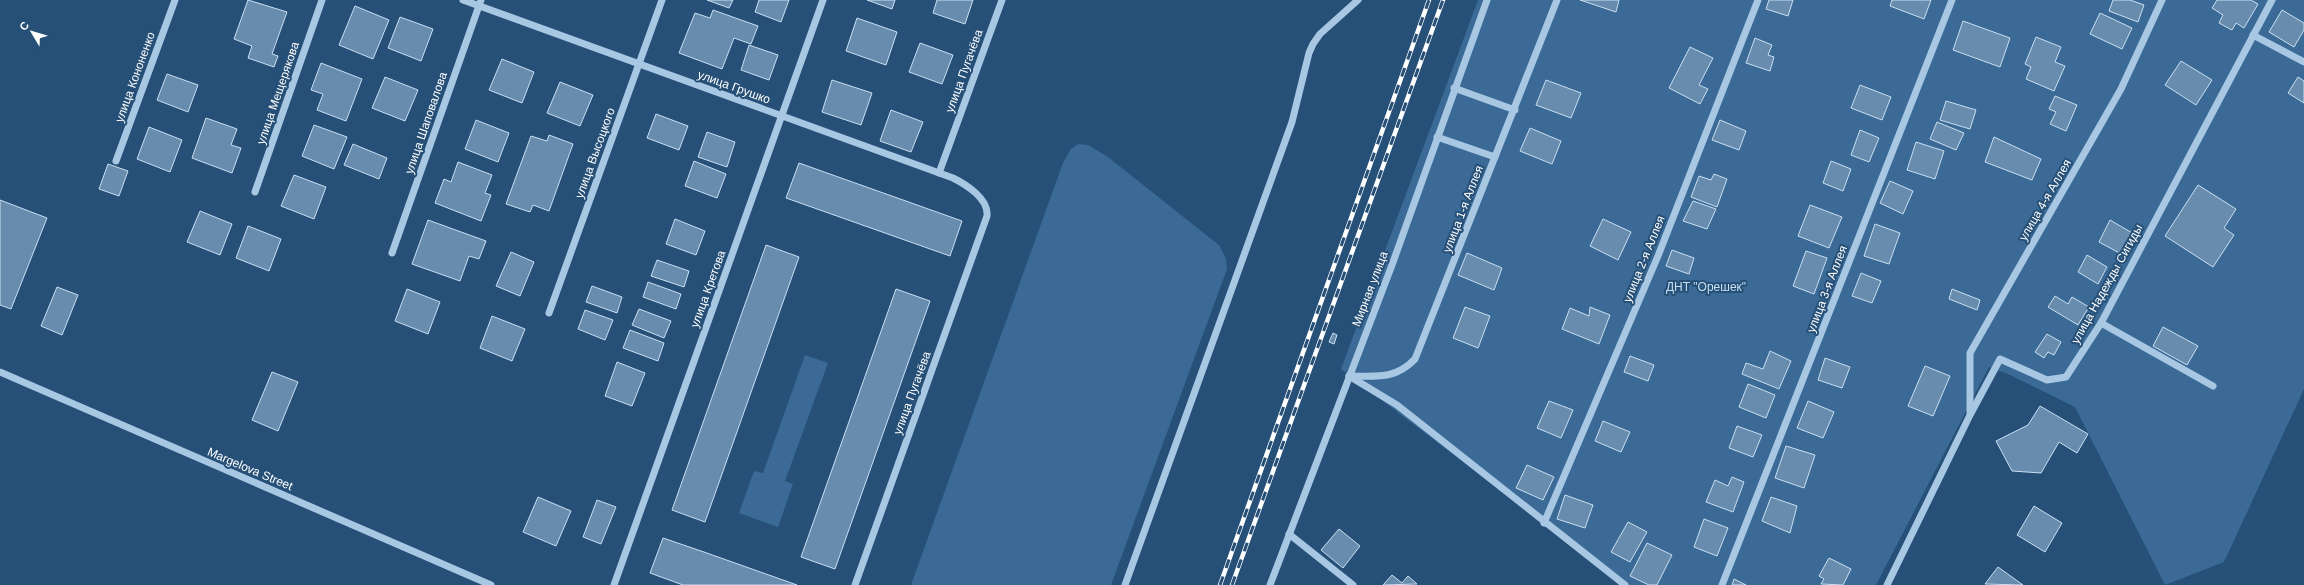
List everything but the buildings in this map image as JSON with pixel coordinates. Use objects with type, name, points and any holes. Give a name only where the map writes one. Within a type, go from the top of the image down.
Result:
[{"type":"street","name":"улица Кононенко","points":[[116,161],[175,0]]},
{"type":"street","name":"улица Мещерякова","points":[[255,192],[322,0]]},
{"type":"street","name":"улица Грушко","points":[[463,0],[480,3],[639,64],[939,173],[964,184],[984,201],[988,208]]},
{"type":"street","name":"улица Высоцкого","points":[[549,313],[662,0]]},
{"type":"street","name":"улица Кретова","points":[[614,585],[823,0]]},
{"type":"street","name":"улица Пугачёва","points":[[939,173],[1002,0]]},
{"type":"street","points":[[1125,585],[1292,122],[1309,53],[1320,34],[1358,0]]},
{"type":"street","name":"Мирная улица","points":[[1270,585],[1392,265],[1454,88],[1487,0]]},
{"type":"street","name":"улица 1-я Аллея","points":[[1349,376],[1392,375],[1400,372],[1415,359],[1515,110],[1557,0]]},
{"type":"street","name":"улица 2-я Аллея","points":[[1544,523],[1658,256],[1758,0]]},
{"type":"street","name":"улица 3-я Аллея","points":[[1722,585],[1952,0]]},
{"type":"street","name":"улица 4-я Аллея","points":[[1970,415],[1970,353],[2120,89],[2162,0]]},
{"type":"street","name":"улица Надежды Сигиды","points":[[1887,585],[1970,415],[2000,359],[2047,380],[2066,378],[2101,323],[2272,0]]},
{"type":"street","name":"улица Шаповалова","points":[[392,253],[480,3]]},
{"type":"street","points":[[2254,35],[2304,62]]},
{"type":"street","points":[[1454,88],[1515,110]]},
{"type":"street","points":[[1437,137],[1496,157]]},
{"type":"street","name":"улица Пугачёва","points":[[855,585],[988,208]]},
{"type":"street","points":[[2101,323],[2213,386]]},
{"type":"street","name":"Margelova Street","points":[[0,372],[492,585]]},
{"type":"street","points":[[1349,376],[1397,405],[1544,523],[1625,585]]},
{"type":"street","points":[[1289,534],[1353,585]]},
{"type":"green space","name":"ДНТ \"Орешек\"","points":[[1478,0],[2304,0],[2304,389],[2224,562],[2165,585],[2075,407],[2008,374],[1989,367],[1876,585],[1624,585],[1341,369]]},
{"type":"green space","points":[[1078,144],[1088,145],[1108,157],[1220,246],[1226,259],[1227,269],[1111,585],[911,585],[1063,163],[1071,149]]},
{"type":"green space","points":[[805,355],[828,363],[785,481],[793,484],[778,527],[739,513],[754,471],[763,473]]},
{"type":"railway","points":[[1220,585],[1429,0]]},
{"type":"railway","points":[[1232,585],[1443,0]]}]
